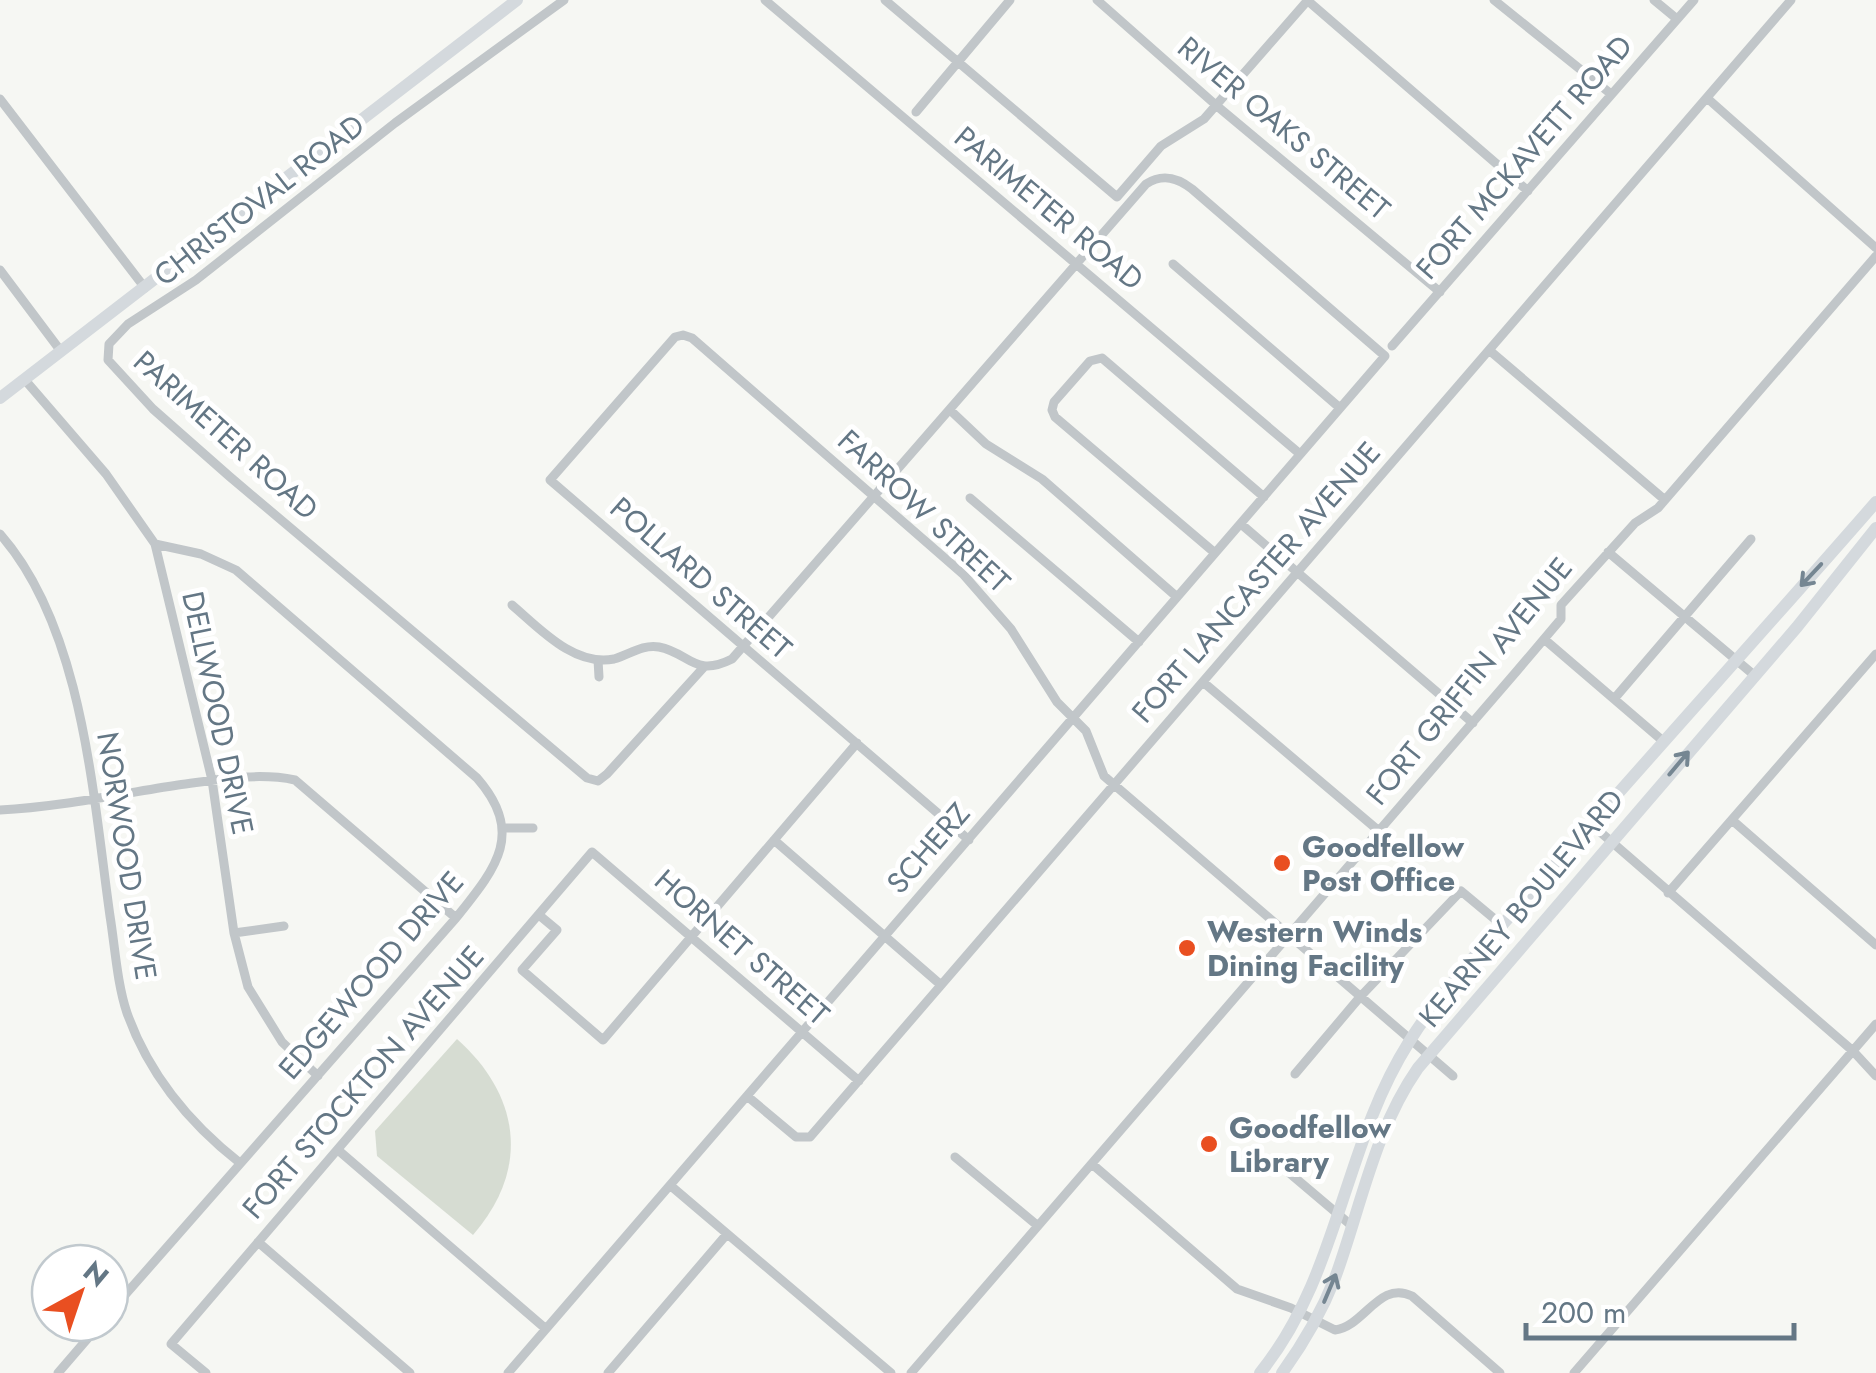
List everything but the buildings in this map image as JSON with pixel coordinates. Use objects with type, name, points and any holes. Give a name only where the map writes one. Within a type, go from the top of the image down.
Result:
[{"type":"street","name":"CHRISTOVAL ROAD","points":[[0,398],[517,0]]},
{"type":"street","name":"PARIMETER ROAD","points":[[564,0],[395,123],[196,280],[120,330],[109,344],[108,360],[152,409],[587,778],[598,781],[608,774],[704,666]]},
{"type":"street","name":"PARIMETER ROAD","points":[[765,0],[1300,454]]},
{"type":"street","points":[[885,0],[1117,197],[1161,146],[1204,119],[1217,106],[1308,0],[1528,191]]},
{"type":"street","points":[[916,112],[1010,0]]},
{"type":"street","name":"RIVER OAKS STREET","points":[[1096,0],[1440,292]]},
{"type":"street","points":[[1494,0],[1611,94]]},
{"type":"street","points":[[1654,0],[1677,19]]},
{"type":"street","name":"FORT MCKAVETT ROAD","points":[[1392,346],[1694,0]]},
{"type":"street","name":"FORT LANCASTER AVENUE","points":[[747,1096],[796,1137],[806,1140],[1791,0]]},
{"type":"street","points":[[1707,98],[1876,248]]},
{"type":"street","points":[[0,99],[145,288]]},
{"type":"street","name":"SCHERZ","points":[[508,1373],[1385,356],[1176,180],[1160,177],[1146,184],[1075,264]]},
{"type":"street","name":"FORT GRIFFIN AVENUE","points":[[911,1373],[1473,722],[1560,619],[1561,605],[1635,523],[1665,500],[1876,256]]},
{"type":"street","points":[[512,605],[558,643],[598,660],[654,646],[704,666],[726,662],[745,648],[1075,264]]},
{"type":"street","points":[[1173,264],[1340,408]]},
{"type":"street","points":[[0,270],[60,350]]},
{"type":"street","name":"FARROW STREET","points":[[679,335],[692,338],[940,552],[979,591],[1017,638],[1052,695],[1090,737],[1100,770],[1114,786],[1453,1076]]},
{"type":"street","name":"POLLARD STREET","points":[[679,335],[670,340],[550,480],[969,840]]},
{"type":"street","points":[[1490,350],[1665,500]]},
{"type":"street","points":[[1215,554],[1056,418],[1054,402],[1090,360],[1102,358],[1264,496]]},
{"type":"street","name":"DELLWOOD DRIVE","points":[[25,380],[106,474],[155,544],[212,780],[234,933],[248,987],[282,1042],[318,1076]]},
{"type":"street","points":[[950,410],[986,444],[1042,479],[1177,597]]},
{"type":"street","points":[[970,498],[1139,642]]},
{"type":"street","name":"KEARNEY BOULEVARD","points":[[1260,1373],[1300,1312],[1376,1102],[1410,1040],[1591,824],[1876,502]]},
{"type":"street","points":[[1241,524],[1473,722]]},
{"type":"street","name":"KEARNEY BOULEVARD","points":[[1282,1373],[1333,1282],[1384,1128],[1409,1081],[1876,528]]},
{"type":"street","name":"NORWOOD DRIVE","points":[[0,534],[13,549],[52,621],[78,704],[127,1012],[168,1095],[204,1135],[240,1162]]},
{"type":"street","points":[[1614,700],[1751,539]]},
{"type":"street","points":[[155,544],[201,554],[236,570],[477,778],[492,795],[505,828],[533,828]]},
{"type":"street","points":[[1608,552],[1754,675]]},
{"type":"street","points":[[1544,638],[1663,741]]},
{"type":"street","points":[[1668,893],[1876,654]]},
{"type":"street","points":[[598,660],[599,678]]},
{"type":"street","points":[[1203,682],[1379,831]]},
{"type":"street","points":[[538,915],[557,930],[522,970],[604,1040],[857,743]]},
{"type":"street","points":[[0,810],[212,780],[272,775],[295,780],[456,918]]},
{"type":"street","points":[[1732,820],[1876,945]]},
{"type":"street","points":[[1591,824],[1853,1051],[1876,1076]]},
{"type":"street","name":"EDGEWOOD DRIVE","points":[[130,1289],[456,918],[494,870],[505,828]]},
{"type":"street","points":[[774,840],[942,985]]},
{"type":"street","name":"HORNET STREET","points":[[592,852],[859,1081]]},
{"type":"street","name":"FORT STOCKTON AVENUE","points":[[206,1373],[171,1344],[592,852]]},
{"type":"street","points":[[1295,1074],[1360,997],[1461,891],[1524,944]]},
{"type":"street","points":[[234,933],[284,926]]},
{"type":"street","points":[[1574,1373],[1876,1024]]},
{"type":"street","points":[[338,1150],[546,1329]]},
{"type":"street","points":[[955,1157],[1038,1226]]},
{"type":"street","points":[[1092,1164],[1237,1289],[1341,1330],[1389,1292],[1401,1291],[1412,1296],[1500,1373]]},
{"type":"street","points":[[1287,1171],[1352,1226]]},
{"type":"street","points":[[670,1186],[891,1373]]},
{"type":"street","points":[[608,1373],[727,1234]]},
{"type":"street","points":[[258,1242],[410,1373]]},
{"type":"street","points":[[58,1373],[84,1343]]},
{"type":"shaded area","points":[[457,1039],[495,1085],[510,1134],[504,1185],[473,1235],[377,1156],[375,1131]]},
{"type":"place","name":"Goodfellow Post Office","points":[[1282,863]]},
{"type":"place","name":"Western Winds Dining Facility","points":[[1187,948]]},
{"type":"place","name":"Goodfellow Library","points":[[1209,1144]]}]
